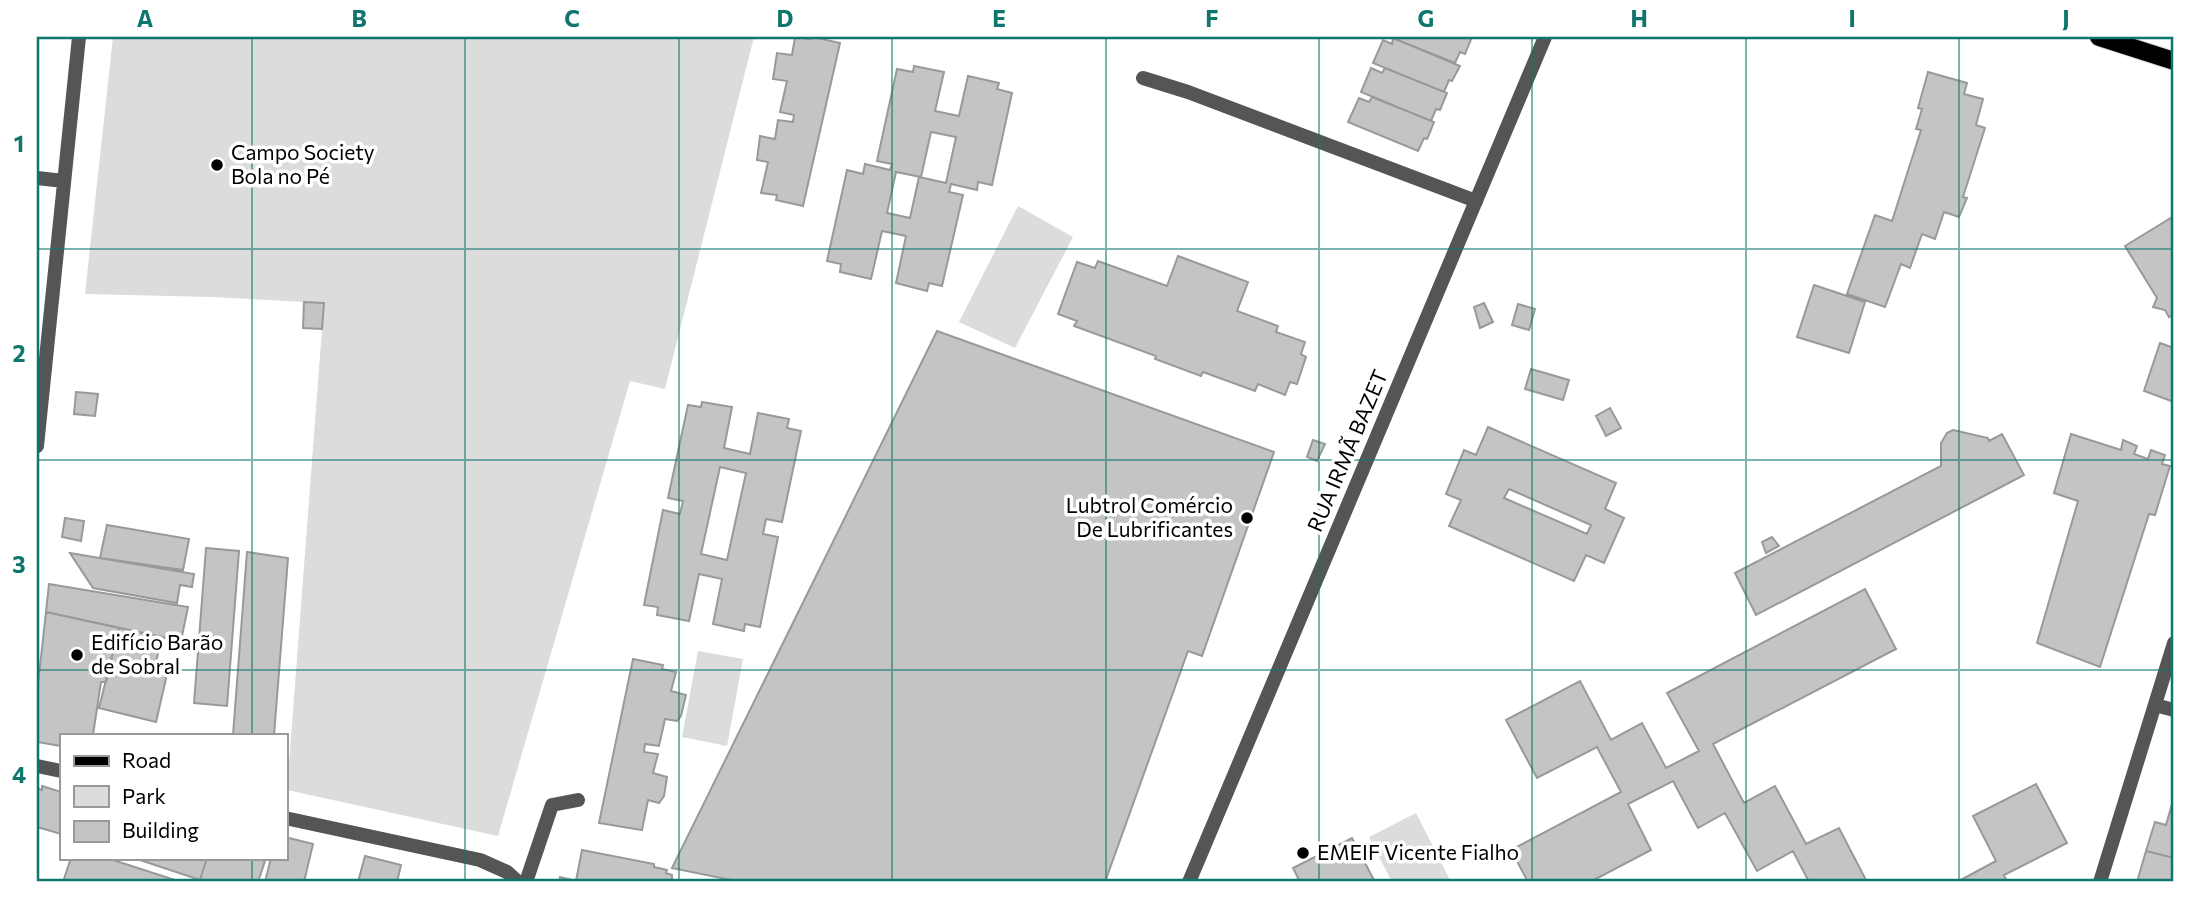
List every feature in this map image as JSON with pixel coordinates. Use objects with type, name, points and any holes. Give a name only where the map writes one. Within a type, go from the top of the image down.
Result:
[{"type":"main road","points":[[2099,37],[2174,61]]},
{"type":"street","points":[[37,446],[79,37]]},
{"type":"street","name":"RUA IRMÃ BAZET","points":[[1189,882],[1545,37]]},
{"type":"street","points":[[1143,78],[1188,92],[1476,201]]},
{"type":"street","points":[[37,178],[64,181]]},
{"type":"street","points":[[2100,882],[2174,643]]},
{"type":"street","points":[[2155,705],[2174,710]]},
{"type":"street","points":[[37,766],[60,771]]},
{"type":"street","points":[[526,882],[552,805],[578,800]]},
{"type":"street","points":[[287,818],[480,860],[507,872],[518,882]]},
{"type":"green space","points":[[113,37],[754,37],[665,389],[630,381],[498,836],[287,790],[324,303],[85,294]]},
{"type":"green space","points":[[1018,206],[1073,237],[1015,348],[959,322]]},
{"type":"green space","points":[[698,651],[743,659],[727,746],[682,737]]},
{"type":"green space","points":[[1416,813],[1451,882],[1392,882],[1369,837]]},
{"type":"building","points":[[795,37],[813,37],[840,43],[803,206],[776,200],[777,195],[761,193],[768,162],[757,160],[760,136],[775,139],[778,120],[793,122],[794,115],[780,112],[787,81],[773,79],[777,53],[792,55]]},
{"type":"building","points":[[1390,37],[1472,37],[1465,54],[1460,52],[1455,63]]},
{"type":"building","points":[[1393,38],[1460,66],[1444,92],[1373,63],[1383,40],[1392,44]]},
{"type":"building","points":[[914,66],[944,72],[935,111],[959,116],[968,76],[999,83],[997,89],[1012,93],[992,185],[978,182],[977,190],[951,184],[949,192],[963,195],[942,286],[929,283],[927,291],[896,283],[906,236],[882,231],[871,279],[840,272],[841,264],[827,261],[847,170],[863,174],[865,164],[890,170],[892,164],[877,161],[897,69],[913,72]],"holes":[[[931,132],[956,137],[946,183],[919,177],[910,218],[887,213],[896,172],[921,177]]]},
{"type":"building","points":[[1371,68],[1382,73],[1385,68],[1447,93],[1440,110],[1436,109],[1431,121],[1361,92]]},
{"type":"building","points":[[1928,72],[1967,83],[1964,94],[1983,99],[1976,125],[1985,128],[1963,197],[1967,198],[1959,217],[1944,212],[1935,239],[1922,234],[1910,268],[1901,264],[1885,307],[1847,294],[1875,215],[1892,221],[1921,130],[1916,129],[1922,109],[1918,108]]},
{"type":"building","points":[[1372,97],[1434,122],[1418,151],[1348,122],[1359,98],[1369,102]]},
{"type":"building","points":[[2174,216],[2174,314],[2169,317],[2165,310],[2153,307],[2157,298],[2125,246]]},
{"type":"building","points":[[1178,256],[1248,282],[1237,311],[1278,326],[1276,332],[1305,342],[1301,354],[1306,357],[1297,384],[1290,382],[1285,395],[1258,384],[1255,391],[1203,372],[1201,376],[1155,359],[1156,356],[1074,326],[1077,321],[1058,314],[1077,262],[1095,268],[1098,261],[1167,286]]},
{"type":"building","points":[[1814,285],[1865,302],[1849,353],[1797,337]]},
{"type":"building","points":[[304,302],[324,303],[322,329],[303,328]]},
{"type":"building","points":[[1484,303],[1493,322],[1480,328],[1474,307]]},
{"type":"building","points":[[1518,304],[1535,309],[1529,330],[1512,325]]},
{"type":"building","points":[[937,331],[1274,452],[1202,656],[1188,651],[1105,882],[741,882],[672,868]]},
{"type":"building","points":[[2160,343],[2174,348],[2174,402],[2144,391]]},
{"type":"building","points":[[1531,369],[1569,380],[1563,400],[1525,389]]},
{"type":"building","points":[[76,392],[98,394],[95,416],[74,414]]},
{"type":"building","points":[[702,402],[732,407],[724,448],[750,454],[758,413],[789,419],[787,428],[801,431],[782,522],[766,519],[763,534],[778,537],[760,627],[745,624],[744,631],[713,624],[722,579],[699,574],[689,621],[657,615],[658,607],[644,605],[663,510],[680,514],[683,501],[668,498],[688,405],[701,407]],"holes":[[[720,467],[746,473],[727,560],[701,554]]]},
{"type":"building","points":[[1610,408],[1621,428],[1606,436],[1596,416]]},
{"type":"building","points":[[1488,427],[1616,483],[1605,509],[1624,518],[1604,563],[1586,555],[1574,581],[1449,526],[1461,500],[1446,494],[1464,450],[1476,455]],"holes":[[[1509,489],[1591,525],[1587,534],[1504,498]]]},
{"type":"building","points":[[1953,430],[1988,438],[1989,441],[2002,434],[2024,475],[1756,615],[1735,573],[1941,466],[1941,443],[1947,433]]},
{"type":"building","points":[[2071,434],[2121,450],[2123,440],[2137,446],[2134,454],[2148,459],[2151,450],[2165,455],[2162,464],[2170,466],[2155,515],[2149,514],[2100,667],[2037,643],[2078,501],[2054,493]]},
{"type":"building","points":[[1313,440],[1325,444],[1317,461],[1307,457]]},
{"type":"building","points":[[65,518],[84,521],[81,541],[62,537]]},
{"type":"building","points":[[107,525],[189,539],[183,570],[100,558]]},
{"type":"building","points":[[1772,537],[1779,546],[1766,553],[1762,542]]},
{"type":"building","points":[[206,548],[239,551],[227,706],[194,703]]},
{"type":"building","points":[[247,552],[288,558],[274,734],[233,734]]},
{"type":"building","points":[[70,553],[194,574],[192,587],[180,585],[177,603],[93,588]]},
{"type":"building","points":[[49,584],[188,607],[181,641],[46,612]]},
{"type":"building","points":[[1865,589],[1896,649],[1713,744],[1744,803],[1775,786],[1806,844],[1839,828],[1867,882],[1809,882],[1793,851],[1757,871],[1725,813],[1698,828],[1673,781],[1628,804],[1651,850],[1590,882],[1528,882],[1511,850],[1621,792],[1597,747],[1537,778],[1506,720],[1580,681],[1611,740],[1642,723],[1666,768],[1699,751],[1667,693]]},
{"type":"building","name":"Edifício Barão de Sobral","points":[[46,612],[119,628],[106,682],[101,682],[93,734],[60,734],[60,746],[37,742],[37,693]]},
{"type":"building","points":[[119,628],[162,637],[155,666],[168,670],[156,722],[99,708]]},
{"type":"building","points":[[633,659],[663,665],[662,669],[676,672],[671,691],[686,695],[681,716],[677,721],[665,719],[659,746],[645,744],[644,752],[658,754],[653,773],[667,777],[664,796],[659,803],[648,800],[642,830],[599,823]]},
{"type":"building","points":[[2036,784],[2067,843],[2004,875],[2007,882],[1957,882],[1996,861],[1973,816]]},
{"type":"building","points":[[42,786],[60,792],[60,834],[37,827],[37,788],[42,790]]},
{"type":"building","points":[[2172,804],[2174,858],[2146,851],[2155,822],[2166,825]]},
{"type":"building","points":[[287,838],[313,844],[304,882],[265,882],[270,860],[287,860]]},
{"type":"building","points":[[1352,838],[1375,882],[1300,882],[1293,868]]},
{"type":"building","points":[[582,850],[654,864],[654,867],[667,870],[666,873],[672,875],[672,882],[559,882],[560,877],[576,881]]},
{"type":"building","points":[[2146,851],[2174,858],[2174,882],[2137,882]]},
{"type":"building","points":[[365,856],[401,865],[397,882],[358,882]]},
{"type":"building","points":[[70,860],[113,860],[181,882],[63,882]]},
{"type":"building","points":[[140,860],[206,860],[200,880]]},
{"type":"building","points":[[206,860],[265,861],[258,882],[196,882],[200,880]]},
{"type":"place","name":"Campo Society Bola no Pé","points":[[217,165]]},
{"type":"place","name":"Lubtrol Comércio De Lubrificantes","points":[[1247,518]]},
{"type":"place","name":"Edifício Barão de Sobral","points":[[77,655]]},
{"type":"place","name":"EMEIF Vicente Fialho","points":[[1303,853]]}]
